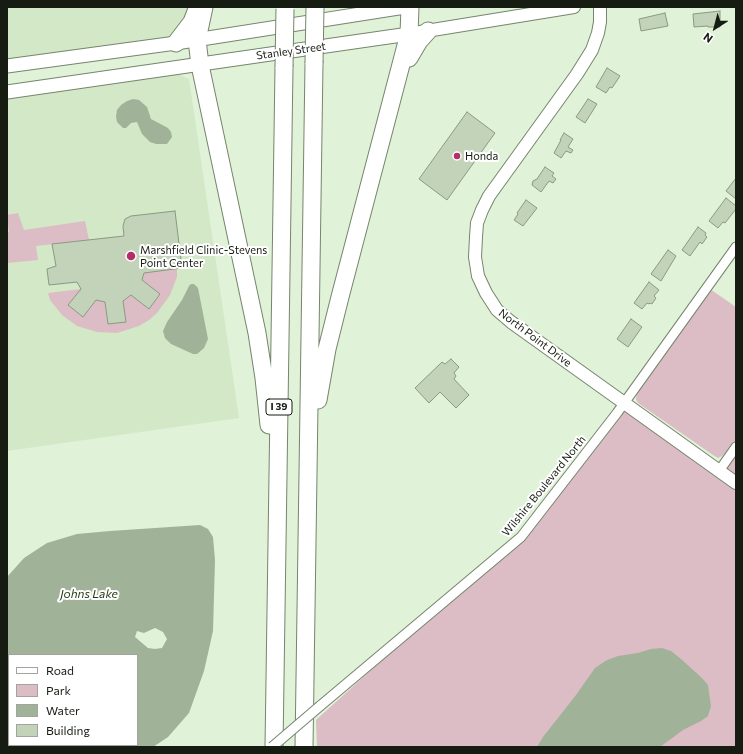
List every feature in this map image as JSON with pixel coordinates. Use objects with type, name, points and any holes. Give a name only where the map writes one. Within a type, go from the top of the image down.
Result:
[{"type":"highway","points":[[176,43],[192,22],[198,7]]},
{"type":"highway","points":[[204,7],[197,40],[200,64],[248,290],[264,378],[269,434],[269,562],[276,576]]},
{"type":"highway","points":[[304,747],[315,7]]},
{"type":"highway","points":[[309,437],[316,424],[323,371],[340,296],[409,34],[410,7]]},
{"type":"highway","name":"I 39","points":[[273,747],[285,8]]},
{"type":"highway","points":[[398,78],[419,41],[428,31]]},
{"type":"main road","points":[[7,66],[197,40],[405,7]]},
{"type":"main road","name":"Stanley Street","points":[[7,92],[409,34]]},
{"type":"street","name":"Stanley Street","points":[[409,34],[574,7]]},
{"type":"street","name":"North Point Drive","points":[[600,7],[598,33],[592,50],[489,196],[482,210],[477,223],[475,257],[478,276],[486,294],[498,310],[511,322],[736,483]]},
{"type":"street","name":"Wilshire Boulevard North","points":[[273,747],[521,537],[623,403],[736,247]]},
{"type":"street","points":[[719,471],[736,447]]},
{"type":"shaded area","points":[[7,7],[204,7],[197,40],[7,66]]},
{"type":"shaded area","points":[[178,74],[189,79],[239,418],[7,451],[7,94]]},
{"type":"green space","points":[[18,213],[24,230],[85,221],[89,240],[36,246],[38,260],[7,263],[7,232],[9,232],[7,215]]},
{"type":"green space","points":[[177,268],[177,277],[170,295],[157,313],[139,326],[117,333],[97,332],[77,326],[62,315],[50,300],[48,293],[81,289],[68,305],[83,317],[96,300],[105,302],[108,324],[126,322],[123,301],[131,295],[149,309],[160,294],[142,280],[144,273]]},
{"type":"green space","points":[[710,289],[736,307],[736,443],[732,448],[718,458],[638,403],[636,399],[637,393],[641,386]]},
{"type":"green space","points":[[623,403],[719,471],[736,447],[736,747],[317,747],[316,720],[466,584],[513,544]]},
{"type":"green space","points":[[7,685],[8,746],[101,747],[7,747]]},
{"type":"water","points":[[133,99],[139,100],[147,107],[151,119],[168,128],[172,137],[167,144],[156,144],[150,142],[142,134],[137,122],[131,123],[126,128],[123,128],[117,122],[117,110],[121,105]]},
{"type":"water","points":[[191,284],[194,284],[198,288],[208,339],[204,348],[197,354],[193,354],[171,344],[165,338],[163,331]]},
{"type":"water","name":"Johns Lake","points":[[200,525],[208,529],[213,537],[215,560],[213,631],[204,671],[189,713],[168,737],[153,747],[128,746],[138,746],[138,654],[8,654],[8,669],[7,668],[7,577],[24,558],[47,543],[77,534]],"holes":[[[155,628],[163,632],[167,639],[162,648],[155,649],[148,648],[135,637],[137,631],[144,633]]]},
{"type":"water","points":[[662,648],[671,651],[681,659],[708,685],[711,706],[708,716],[683,730],[660,747],[537,747],[595,668],[607,660],[618,656]]},
{"type":"building","points":[[720,11],[720,27],[694,27],[693,14]]},
{"type":"building","points":[[665,13],[668,26],[641,31],[639,19]]},
{"type":"building","points":[[607,68],[620,76],[612,88],[610,87],[606,93],[596,87]]},
{"type":"building","points":[[588,99],[597,104],[585,123],[576,117]]},
{"type":"building","name":"Honda","points":[[467,112],[495,133],[447,200],[419,179]]},
{"type":"building","points":[[564,133],[573,139],[568,147],[573,150],[571,153],[566,151],[561,158],[554,153]]},
{"type":"building","points":[[545,167],[554,173],[552,176],[556,179],[553,183],[549,181],[541,192],[532,185],[533,181],[537,179]]},
{"type":"building","points":[[736,178],[736,199],[726,191]]},
{"type":"building","points":[[726,198],[736,206],[736,209],[725,223],[723,222],[718,228],[709,221]]},
{"type":"building","points":[[526,200],[537,208],[523,226],[514,220]]},
{"type":"building","points":[[175,211],[182,268],[144,273],[142,280],[160,294],[149,309],[131,295],[123,301],[126,322],[108,324],[105,302],[96,300],[83,317],[68,305],[81,289],[77,282],[49,285],[47,269],[56,266],[52,244],[124,236],[123,226],[125,219],[131,216]]},
{"type":"building","points":[[698,227],[706,233],[705,235],[707,237],[702,244],[700,242],[690,256],[682,250]]},
{"type":"building","points":[[668,250],[676,256],[661,281],[651,274]]},
{"type":"building","points":[[649,282],[659,290],[654,296],[656,298],[652,304],[647,303],[642,309],[634,303]]},
{"type":"building","points":[[631,319],[642,327],[628,347],[617,339]]},
{"type":"building","points":[[451,359],[459,367],[454,373],[456,376],[454,379],[469,395],[456,408],[440,392],[429,403],[415,388],[442,362],[445,364]]},
{"type":"place","name":"Honda","points":[[457,156]]},
{"type":"place","name":"Marshfield Clinic-Stevens Point Center","points":[[131,256]]}]
